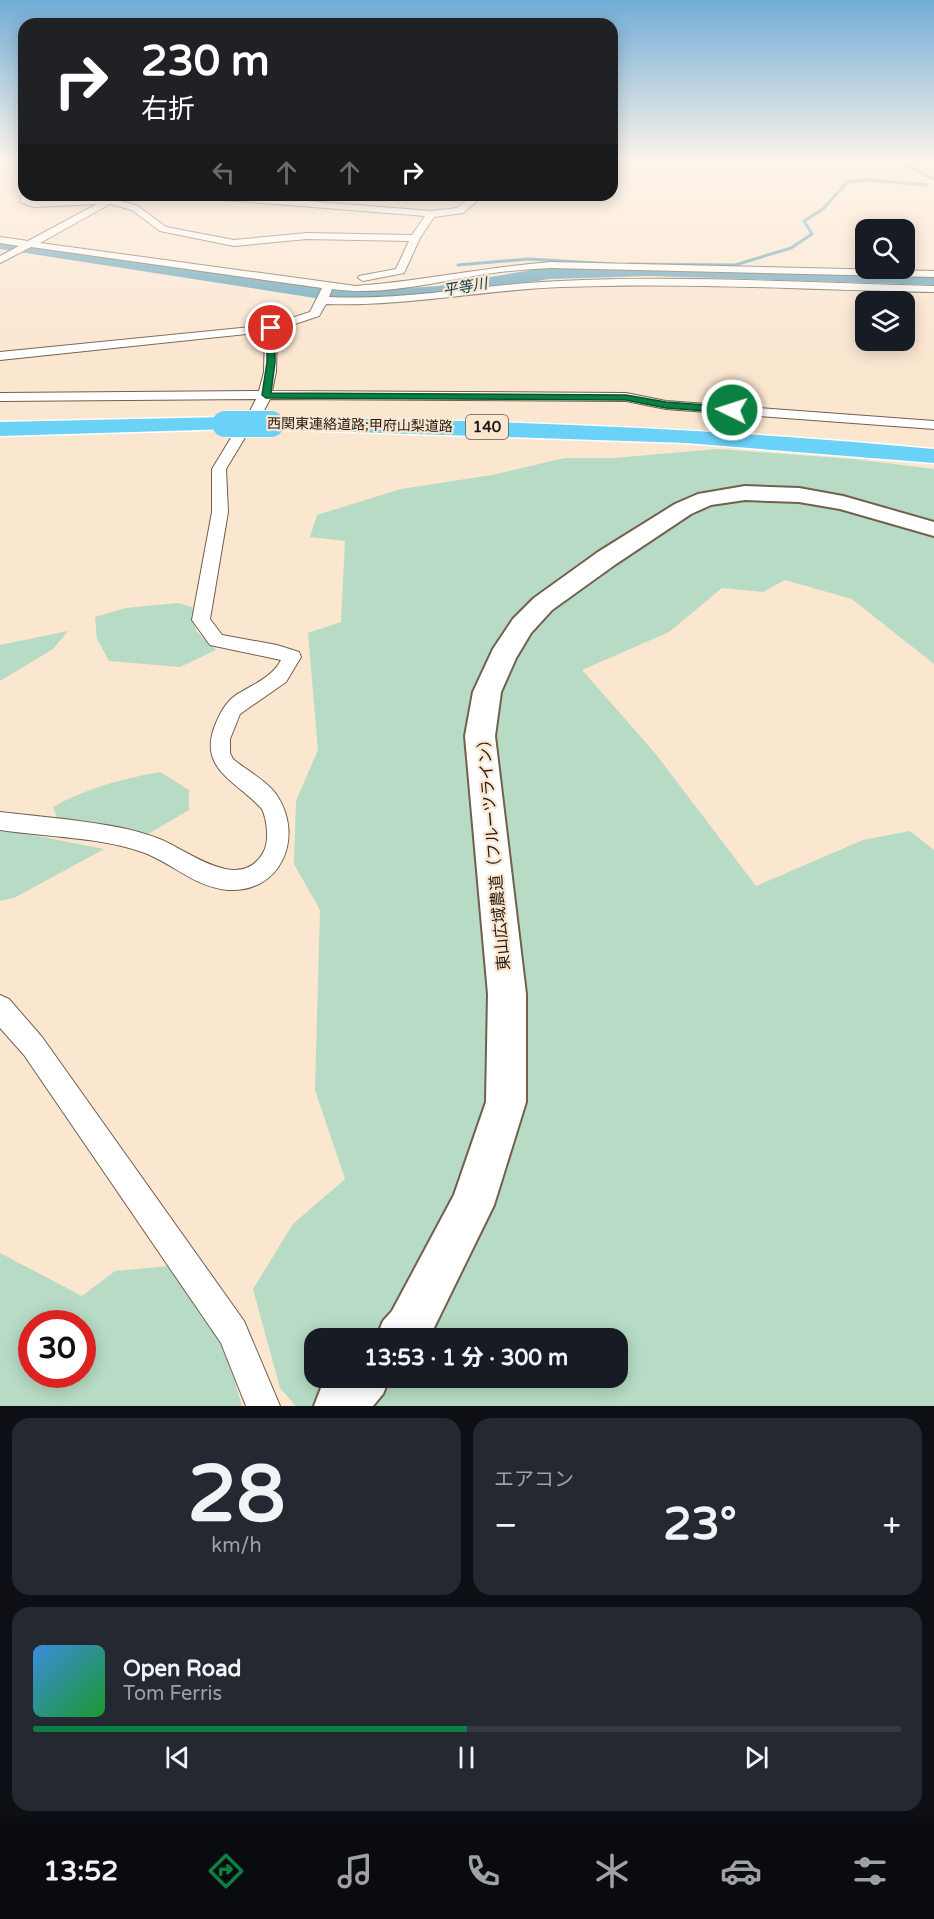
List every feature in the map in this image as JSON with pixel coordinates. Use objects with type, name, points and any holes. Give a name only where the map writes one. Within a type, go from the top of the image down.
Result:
[{"type":"highway","name":"西関東連絡道路;甲府山梨道路","points":[[0,429],[233,428],[263,419],[704,436],[933,454]]},
{"type":"street","points":[[1,260],[64,226]]},
{"type":"street","points":[[158,226],[163,229],[234,243],[307,236],[415,238]]},
{"type":"street","points":[[0,356],[271,328],[315,314],[329,287],[400,271],[423,226]]},
{"type":"street","points":[[0,240],[282,281],[356,289],[397,286],[500,269],[551,266],[934,274]]},
{"type":"street","points":[[551,266],[559,284]]},
{"type":"street","points":[[322,300],[356,303],[396,302],[559,284],[635,283],[934,289]]},
{"type":"street","points":[[263,419],[271,362],[271,328]]},
{"type":"street","points":[[0,397],[266,395],[626,397],[666,405],[934,425]]},
{"type":"street","points":[[0,821],[145,843],[202,872],[225,880],[252,877],[266,867],[276,854],[278,815],[267,796],[230,771],[221,755],[220,739],[235,705],[282,676],[289,666],[291,657],[216,640],[201,620],[220,512],[219,469],[233,428]]},
{"type":"street","name":"東山広域農道（フルーツライン）","points":[[409,1328],[472,1205],[506,1102],[507,994],[480,736],[487,692],[503,656],[516,636],[543,604],[571,583],[683,509],[706,499],[745,493],[799,495],[843,503],[934,529]]},
{"type":"street","points":[[0,1008],[33,1046],[233,1332],[263,1406]]},
{"type":"street","points":[[339,1406],[356,1388]]},
{"type":"green space","points":[[718,449],[853,459],[934,469],[934,664],[852,599],[785,580],[763,592],[722,588],[669,632],[582,670],[655,753],[756,886],[863,840],[910,831],[934,850],[934,1406],[296,1406],[280,1388],[253,1289],[293,1224],[345,1179],[315,1090],[320,910],[294,864],[296,801],[318,750],[308,633],[341,622],[345,541],[310,537],[317,515],[401,489],[492,475],[565,458],[614,458]]},
{"type":"green space","points":[[178,603],[192,607],[196,631],[216,650],[180,667],[109,661],[97,639],[95,617],[126,608]]},
{"type":"green space","points":[[68,631],[53,649],[0,681],[0,645]]},
{"type":"green space","points":[[160,772],[189,790],[189,810],[148,834],[58,820],[53,807],[66,800],[105,785]]},
{"type":"green space","points":[[0,831],[104,849],[14,898],[0,901]]},
{"type":"green space","points":[[0,1253],[82,1296],[115,1271],[168,1266],[220,1330],[242,1406],[0,1406]]},
{"type":"waterway","points":[[629,264],[735,265],[791,248],[812,234],[807,226]]},
{"type":"waterway","name":"平等川","points":[[0,243],[334,295],[365,297],[438,292],[549,273],[650,270],[934,279]]},
{"type":"waterway","points":[[458,265],[529,259],[613,264]]},
{"type":"route","points":[[271,328],[271,362],[266,395],[626,397],[666,405],[732,410]]}]
